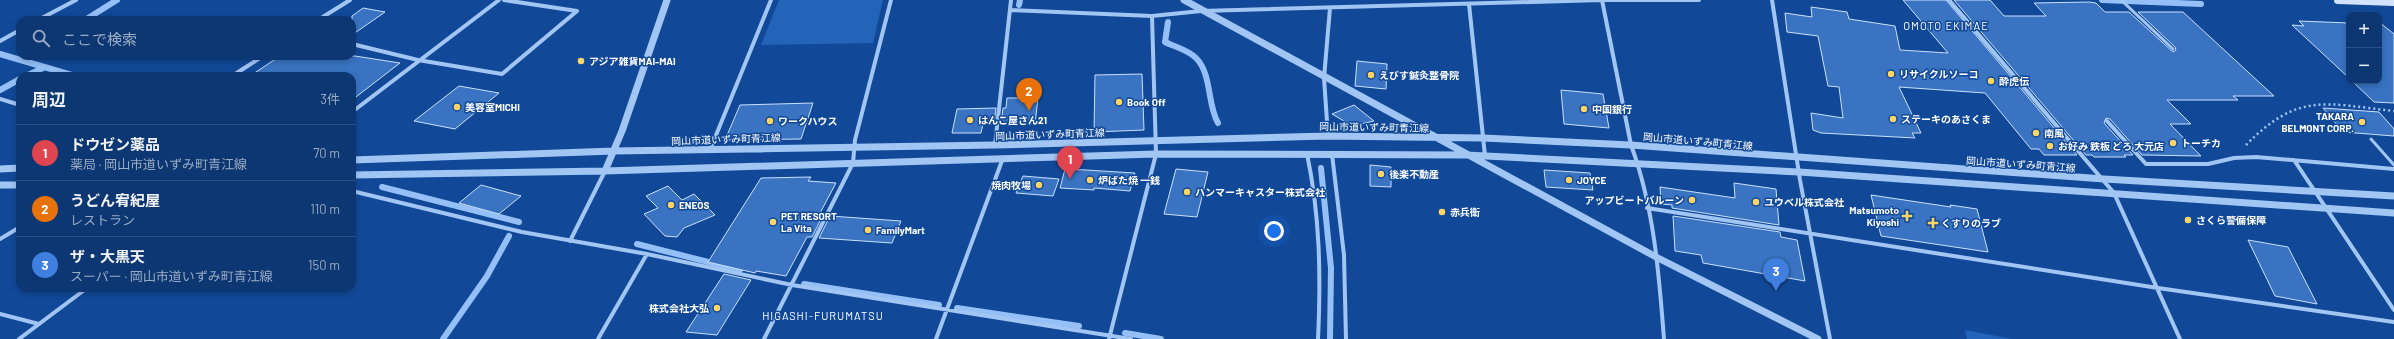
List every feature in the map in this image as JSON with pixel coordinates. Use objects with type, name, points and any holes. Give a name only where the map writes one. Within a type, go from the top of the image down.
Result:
[{"type":"main road","points":[[2338,0],[2394,2]]},
{"type":"street","points":[[46,16],[76,0]]},
{"type":"street","points":[[324,16],[350,0]]},
{"type":"street","points":[[356,109],[418,60],[499,0]]},
{"type":"street","points":[[356,45],[418,60],[502,74],[576,11],[504,0]]},
{"type":"street","points":[[570,241],[614,151],[667,0]]},
{"type":"street","points":[[710,151],[771,0]]},
{"type":"street","points":[[764,339],[853,163],[853,146],[891,0]]},
{"type":"street","points":[[995,146],[1011,0]]},
{"type":"street","points":[[1184,0],[1201,11],[1434,138],[1658,258],[1818,339]]},
{"type":"street","points":[[1010,10],[1152,16],[1201,11],[1602,0],[1699,0]]},
{"type":"street","points":[[1602,0],[1631,145],[1638,164],[1658,258],[1664,339]]},
{"type":"street","points":[[1772,0],[1809,233],[1830,339]]},
{"type":"street","points":[[1949,0],[2114,193],[2180,339]]},
{"type":"street","points":[[1469,4],[1485,156]]},
{"type":"street","points":[[1328,136],[1324,78],[1330,8]]},
{"type":"street","points":[[1109,337],[1156,154],[1152,16]]},
{"type":"street","points":[[0,40],[16,32]]},
{"type":"street","points":[[238,72],[257,60]]},
{"type":"street","points":[[0,99],[16,104]]},
{"type":"street","points":[[2107,121],[2146,164],[2208,164],[2224,162],[2234,158],[2294,160],[2394,169]]},
{"type":"street","name":"岡山市道いずみ町青江線","points":[[356,160],[614,151],[710,151],[853,146],[995,146],[1328,136],[1483,138],[1631,145],[1797,159],[2104,180],[2314,190],[2394,196]]},
{"type":"street","points":[[1332,153],[1344,255],[1346,339]]},
{"type":"street","points":[[356,175],[605,171],[1156,154],[1332,153],[1466,155],[1799,172],[2394,213]]},
{"type":"street","points":[[1307,154],[1318,229],[1321,282],[1318,339]]},
{"type":"street","points":[[936,339],[1003,158]]},
{"type":"street","points":[[2294,160],[2394,310]]},
{"type":"street","points":[[0,169],[16,168]]},
{"type":"street","points":[[0,185],[16,185]]},
{"type":"street","points":[[356,192],[522,232],[647,254],[792,285],[1109,337],[1131,339]]},
{"type":"street","points":[[1647,208],[2158,288],[2394,322]]},
{"type":"street","points":[[0,239],[16,229]]},
{"type":"street","points":[[598,339],[647,254]]},
{"type":"street","points":[[19,339],[82,292]]},
{"type":"street","points":[[0,314],[39,324]]},
{"type":"lane","points":[[2121,1],[2173,49]]},
{"type":"lane","points":[[2371,139],[2394,165]]},
{"type":"path","points":[[2234,158],[2256,134],[2295,108],[2321,104],[2394,111]]},
{"type":"shaded area","points":[[779,0],[883,0],[873,43],[761,45]]},
{"type":"shaded area","points":[[1965,330],[2012,339],[1967,339]]},
{"type":"building","points":[[1903,0],[1946,0],[2077,155],[2044,155],[2039,149],[2031,149],[1985,93],[1899,87],[1921,133],[1912,133],[1915,138],[1821,133],[1813,130],[1811,113],[1843,118],[1839,87],[1828,86],[1818,36],[1787,32],[1785,13],[1812,17],[1811,7],[1847,12],[1849,19],[1895,26],[1900,50],[1948,53]]},
{"type":"building","points":[[1954,0],[1990,0],[2004,16],[2046,16],[2034,3],[2096,3],[2105,12],[2129,12],[2173,52],[2176,50],[2175,47],[2138,12],[2183,12],[2274,96],[2233,96],[2238,100],[2167,100],[2191,124],[2170,124],[2201,156],[2142,155],[2110,119],[2106,118],[2104,123],[2133,155],[2124,155],[2126,157],[2094,157],[2092,155],[2086,155]]},
{"type":"building","points":[[363,8],[385,12],[356,32],[356,16],[352,16]]},
{"type":"building","points":[[2299,21],[2346,23],[2346,75],[2292,25],[2304,26]]},
{"type":"building","points":[[2382,24],[2394,34],[2394,103],[2374,102],[2355,84],[2382,84]]},
{"type":"building","points":[[356,56],[400,63],[356,97],[356,72],[256,72],[274,60],[356,60]]},
{"type":"building","points":[[1357,61],[1387,64],[1386,89],[1355,86]]},
{"type":"building","points":[[1142,74],[1144,130],[1094,132],[1095,75]]},
{"type":"building","points":[[459,86],[499,93],[455,129],[414,121]]},
{"type":"building","points":[[1561,90],[1603,94],[1609,128],[1564,124]]},
{"type":"building","points":[[1007,98],[1038,98],[1035,124],[1001,124],[1003,108],[1006,108]]},
{"type":"building","points":[[813,103],[801,139],[725,140],[740,105]]},
{"type":"building","points":[[1354,105],[1374,121],[1356,125],[1349,124],[1332,114]]},
{"type":"building","points":[[996,108],[994,124],[983,124],[981,133],[952,133],[957,109]]},
{"type":"building","points":[[2323,108],[2379,112],[2394,129],[2394,136],[2343,132]]},
{"type":"building","points":[[1370,165],[1391,167],[1391,187],[1370,186]]},
{"type":"building","points":[[1065,169],[1135,173],[1130,191],[1094,188],[1094,190],[1060,188]]},
{"type":"building","points":[[1176,169],[1208,172],[1197,217],[1164,214]]},
{"type":"building","points":[[1544,170],[1590,173],[1593,190],[1546,187]]},
{"type":"building","points":[[1023,176],[1059,179],[1053,196],[1016,193]]},
{"type":"building","points":[[811,177],[808,181],[836,183],[819,215],[823,215],[812,237],[807,237],[786,276],[756,271],[755,273],[708,262],[761,178]]},
{"type":"building","points":[[1734,183],[1776,189],[1779,225],[1672,208],[1672,205],[1661,204],[1660,187],[1735,198]]},
{"type":"building","points":[[481,185],[521,196],[499,214],[459,203]]},
{"type":"building","points":[[668,186],[682,200],[694,194],[715,215],[684,228],[677,237],[665,236],[644,214],[658,208],[646,196]]},
{"type":"building","points":[[1871,195],[1951,207],[1950,205],[1977,209],[1988,252],[1881,236]]},
{"type":"building","name":"FamilyMart","points":[[830,216],[901,221],[892,243],[819,238]]},
{"type":"building","points":[[1673,216],[1780,232],[1781,237],[1797,240],[1805,281],[1703,263],[1701,255],[1675,251]]},
{"type":"building","points":[[2248,240],[2288,247],[2317,304],[2275,296]]},
{"type":"building","points":[[724,274],[751,280],[717,335],[686,332]]},
{"type":"waterway","points":[[91,16],[117,0]]},
{"type":"waterway","points":[[1019,5],[1020,0]]},
{"type":"waterway","points":[[2102,0],[2201,4]]},
{"type":"waterway","points":[[1168,22],[1165,42],[1189,53],[1196,58],[1201,65],[1205,72],[1212,107],[1218,123]]},
{"type":"waterway","points":[[0,54],[16,59]]},
{"type":"waterway","points":[[20,60],[61,72]]},
{"type":"waterway","points":[[34,72],[43,68]]},
{"type":"waterway","points":[[0,90],[16,81]]},
{"type":"waterway","points":[[1321,168],[1331,268],[1330,339]]},
{"type":"waterway","points":[[382,187],[519,222]]},
{"type":"waterway","points":[[443,339],[487,276],[509,236]]},
{"type":"waterway","points":[[637,244],[740,270]]},
{"type":"waterway","points":[[804,284],[939,305]]},
{"type":"waterway","points":[[957,308],[1079,326]]},
{"type":"waterway","points":[[1125,333],[1161,339]]},
{"type":"place","name":"アジア雑貨MAI-MAI","points":[[581,61]]},
{"type":"place","name":"リサイクルソーコ","points":[[1891,74]]},
{"type":"place","name":"えびす鍼灸整骨院","points":[[1371,75]]},
{"type":"place","name":"酔虎伝","points":[[1991,81]]},
{"type":"place","name":"Book Off","points":[[1119,102]]},
{"type":"place","name":"美容室MICHI","points":[[457,107]]},
{"type":"place","name":"中国銀行","points":[[1584,109]]},
{"type":"place","name":"うどん宥紀屋","points":[[1029,111]]},
{"type":"place","name":"ステーキのあさくま","points":[[1893,119]]},
{"type":"place","name":"はんこ屋さん21","points":[[970,120]]},
{"type":"place","name":"ワークハウス","points":[[770,121]]},
{"type":"place","name":"TAKARA BELMONT CORP.","points":[[2362,122]]},
{"type":"place","name":"南風","points":[[2036,133]]},
{"type":"place","name":"トーチカ","points":[[2173,143]]},
{"type":"place","name":"お好み 鉄板 どろ 大元店","points":[[2050,146]]},
{"type":"place","name":"後楽不動産","points":[[1381,174]]},
{"type":"place","name":"ドウゼン薬品","points":[[1070,179]]},
{"type":"place","name":"炉ばた焼 一銭","points":[[1090,180]]},
{"type":"place","name":"JOYCE","points":[[1569,180]]},
{"type":"place","name":"焼肉牧場","points":[[1039,185]]},
{"type":"place","name":"ハンマーキャスター株式会社","points":[[1187,192]]},
{"type":"place","name":"アップビートバルーン","points":[[1692,200]]},
{"type":"place","name":"ユウベル株式会社","points":[[1756,202]]},
{"type":"place","name":"ENEOS","points":[[671,205]]},
{"type":"place","name":"赤兵衛","points":[[1442,212]]},
{"type":"place","name":"Matsumoto Kiyoshi","points":[[1907,216]]},
{"type":"place","name":"さくら警備保障","points":[[2188,220]]},
{"type":"place","name":"PET RESORT La Vita","points":[[773,222]]},
{"type":"place","name":"くすりのラブ","points":[[1933,223]]},
{"type":"place","name":"FamilyMart","points":[[868,230]]},
{"type":"place","name":"ザ・大黒天","points":[[1776,291]]},
{"type":"place","name":"株式会社大弘","points":[[717,308]]},
{"type":"district","name":"OMOTO EKIMAE","points":[[1946,26]]},
{"type":"district","name":"HIGASHI-FURUMATSU","points":[[823,316]]}]
